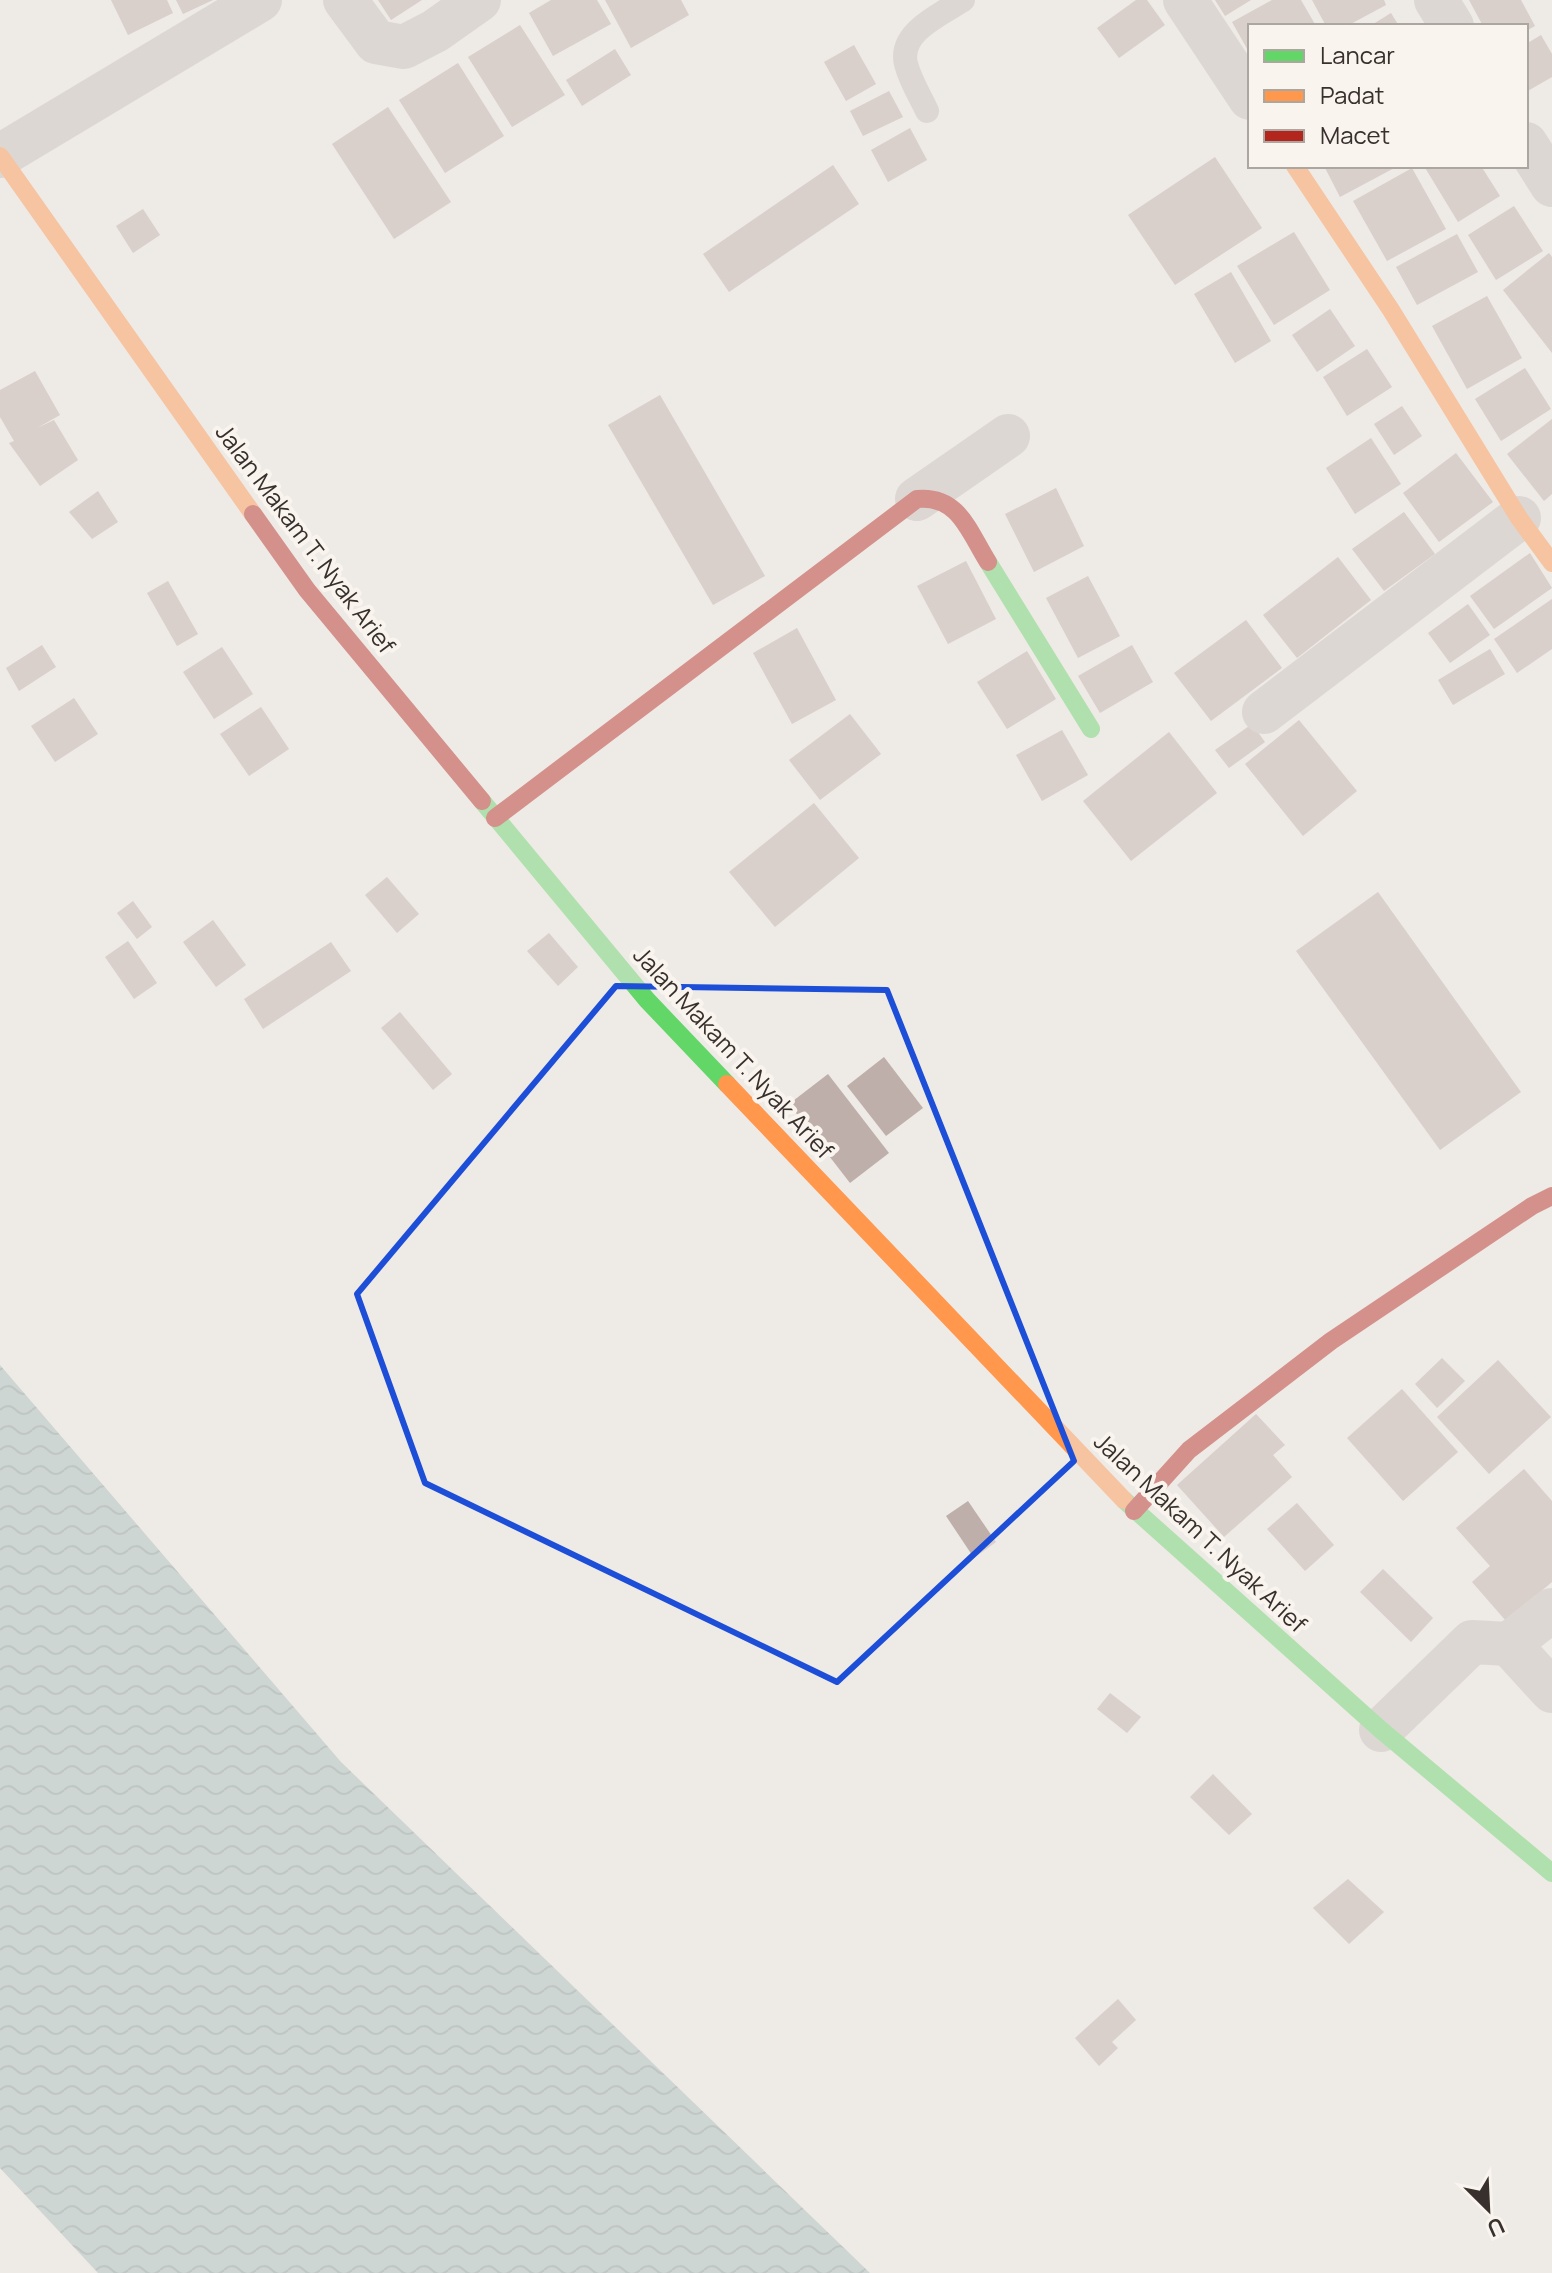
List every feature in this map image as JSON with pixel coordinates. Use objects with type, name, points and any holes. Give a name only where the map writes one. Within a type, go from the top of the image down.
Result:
[{"type":"street","points":[[0,156],[260,0]]},
{"type":"street","points":[[345,0],[376,42],[404,47],[435,31],[479,0]]},
{"type":"street","points":[[1185,0],[1248,95]]},
{"type":"street","points":[[1436,0],[1451,24]]},
{"type":"street","points":[[1528,147],[1552,185]]},
{"type":"street","name":"Jalan Makam T. Nyak Arief","points":[[0,156],[307,590],[647,1000],[1134,1511],[1381,1730],[1552,1873]]},
{"type":"street","points":[[1296,168],[1391,310],[1519,518],[1552,563]]},
{"type":"street","points":[[495,818],[917,499],[1008,436]]},
{"type":"street","points":[[917,499],[935,497],[949,504],[962,520],[1091,729]]},
{"type":"street","points":[[1264,712],[1519,518]]},
{"type":"street","points":[[1134,1511],[1189,1450],[1331,1341],[1532,1206],[1552,1196]]},
{"type":"street","points":[[1381,1730],[1472,1642],[1509,1644],[1552,1610]]},
{"type":"street","points":[[1509,1644],[1552,1691]]},
{"type":"lane","points":[[927,111],[905,62],[908,44],[915,32],[963,0]]},
{"type":"highlighted area","points":[[616,986],[887,990],[1074,1461],[837,1682],[425,1483],[357,1294]]},
{"type":"water","points":[[0,1365],[341,1762],[870,2273],[98,2273],[0,2168]]},
{"type":"building","points":[[111,0],[167,0],[173,13],[128,35]]},
{"type":"building","points":[[176,0],[213,0],[183,14]]},
{"type":"building","points":[[378,0],[422,0],[391,20]]},
{"type":"building","points":[[551,0],[597,0],[611,24],[553,56],[529,13]]},
{"type":"building","points":[[605,0],[681,0],[689,15],[631,48]]},
{"type":"building","points":[[1136,0],[1147,0],[1165,25],[1119,58],[1097,28]]},
{"type":"building","points":[[1215,0],[1251,0],[1225,16]]},
{"type":"building","points":[[1272,0],[1301,0],[1315,24],[1248,24],[1248,50],[1232,22]]},
{"type":"building","points":[[1312,0],[1384,0],[1386,5],[1351,24],[1325,24]]},
{"type":"building","points":[[1469,0],[1521,0],[1535,26],[1528,30],[1528,24],[1482,24]]},
{"type":"building","points":[[1391,13],[1398,24],[1373,24]]},
{"type":"building","points":[[520,25],[565,95],[512,127],[468,57]]},
{"type":"building","points":[[1541,35],[1552,54],[1552,77],[1528,91],[1528,43]]},
{"type":"building","points":[[854,45],[876,84],[846,101],[824,62]]},
{"type":"building","points":[[615,49],[631,75],[582,106],[566,80]]},
{"type":"building","points":[[458,63],[504,136],[445,173],[399,100]]},
{"type":"building","points":[[889,91],[903,117],[863,136],[850,111]]},
{"type":"building","points":[[388,107],[451,202],[394,239],[332,144]]},
{"type":"building","points":[[910,128],[927,160],[888,182],[871,150]]},
{"type":"building","points":[[1215,157],[1262,228],[1175,285],[1128,215]]},
{"type":"building","points":[[833,165],[859,204],[729,292],[703,254]]},
{"type":"building","points":[[1325,168],[1394,168],[1340,197]]},
{"type":"building","points":[[1412,168],[1446,229],[1387,261],[1353,201]]},
{"type":"building","points":[[1425,168],[1482,168],[1500,196],[1458,222]]},
{"type":"building","points":[[1514,206],[1543,251],[1496,280],[1468,235]]},
{"type":"building","points":[[143,209],[160,235],[133,253],[116,226]]},
{"type":"building","points":[[1294,232],[1330,290],[1274,325],[1237,266]]},
{"type":"building","points":[[1457,234],[1478,272],[1417,305],[1396,267]]},
{"type":"building","points":[[1549,253],[1552,257],[1552,353],[1503,290]]},
{"type":"building","points":[[1231,272],[1271,341],[1235,363],[1194,294]]},
{"type":"building","points":[[1487,296],[1522,358],[1467,389],[1432,326]]},
{"type":"building","points":[[1330,309],[1355,346],[1317,372],[1292,335]]},
{"type":"building","points":[[1367,349],[1392,387],[1347,416],[1323,377]]},
{"type":"building","points":[[1525,368],[1551,409],[1501,441],[1475,399]]},
{"type":"building","points":[[35,371],[60,415],[37,428],[54,420],[78,460],[40,486],[9,443],[14,441],[0,417],[0,390]]},
{"type":"building","points":[[660,395],[765,576],[713,605],[608,425]]},
{"type":"building","points":[[1402,406],[1422,436],[1394,455],[1374,424]]},
{"type":"building","points":[[1552,419],[1552,494],[1544,501],[1507,454]]},
{"type":"building","points":[[1371,438],[1401,484],[1355,514],[1326,468]]},
{"type":"building","points":[[1456,453],[1493,502],[1439,542],[1403,493]]},
{"type":"building","points":[[1056,488],[1084,546],[1034,572],[1005,514]]},
{"type":"building","points":[[98,491],[118,522],[92,539],[69,512]]},
{"type":"building","points":[[1404,512],[1435,554],[1384,591],[1352,549]]},
{"type":"building","points":[[1530,553],[1552,588],[1494,629],[1470,596]]},
{"type":"building","points":[[1338,557],[1371,600],[1297,658],[1263,615]]},
{"type":"building","points":[[966,561],[996,619],[948,644],[917,586]]},
{"type":"building","points":[[1088,576],[1120,636],[1078,658],[1046,598]]},
{"type":"building","points":[[168,581],[198,634],[177,646],[147,593]]},
{"type":"building","points":[[1552,599],[1552,649],[1517,673],[1494,639]]},
{"type":"building","points":[[1468,604],[1490,635],[1450,663],[1428,633]]},
{"type":"building","points":[[1246,620],[1282,668],[1211,721],[1174,673]]},
{"type":"building","points":[[797,628],[836,700],[792,724],[753,653]]},
{"type":"building","points":[[42,645],[56,667],[19,691],[6,668]]},
{"type":"building","points":[[1132,645],[1153,682],[1100,713],[1078,676]]},
{"type":"building","points":[[222,647],[253,694],[214,719],[183,672]]},
{"type":"building","points":[[1490,649],[1505,674],[1453,705],[1438,680]]},
{"type":"building","points":[[1027,651],[1056,699],[1007,729],[977,682]]},
{"type":"building","points":[[74,698],[98,734],[55,762],[31,726]]},
{"type":"building","points":[[261,707],[289,749],[249,776],[220,734]]},
{"type":"building","points":[[850,714],[881,754],[820,800],[789,760]]},
{"type":"building","points":[[1299,720],[1357,791],[1303,836],[1245,764]]},
{"type":"building","points":[[1252,724],[1265,742],[1229,768],[1215,750]]},
{"type":"building","points":[[1062,730],[1088,775],[1042,801],[1016,755]]},
{"type":"building","points":[[1169,732],[1217,793],[1131,861],[1083,801]]},
{"type":"building","points":[[814,803],[859,858],[775,927],[729,872]]},
{"type":"building","points":[[387,877],[419,914],[397,933],[365,895]]},
{"type":"building","points":[[1378,892],[1521,1092],[1440,1150],[1296,951]]},
{"type":"building","points":[[133,901],[152,927],[137,939],[117,913]]},
{"type":"building","points":[[213,920],[246,965],[216,987],[183,942]]},
{"type":"building","points":[[549,933],[578,967],[558,986],[527,951]]},
{"type":"building","points":[[128,941],[157,983],[134,999],[105,957]]},
{"type":"building","points":[[331,942],[351,971],[263,1029],[244,999]]},
{"type":"building","points":[[400,1012],[452,1074],[433,1090],[381,1028]]},
{"type":"building","points":[[884,1057],[923,1108],[886,1136],[847,1086]]},
{"type":"building","points":[[828,1074],[889,1153],[850,1183],[789,1104]]},
{"type":"building","points":[[1442,1358],[1465,1381],[1437,1408],[1415,1384]]},
{"type":"building","points":[[1498,1360],[1551,1417],[1489,1474],[1437,1417]]},
{"type":"building","points":[[1402,1389],[1458,1452],[1403,1501],[1347,1438]]},
{"type":"building","points":[[1256,1414],[1285,1445],[1273,1455],[1292,1477],[1224,1537],[1177,1485]]},
{"type":"building","points":[[1524,1469],[1552,1501],[1552,1582],[1506,1621],[1472,1582],[1490,1566],[1456,1528]]},
{"type":"building","points":[[968,1501],[996,1542],[974,1558],[946,1516]]},
{"type":"building","points":[[1297,1503],[1334,1545],[1305,1571],[1267,1529]]},
{"type":"building","points":[[1383,1569],[1433,1618],[1411,1642],[1360,1592]]},
{"type":"building","points":[[1110,1693],[1141,1717],[1127,1733],[1097,1709]]},
{"type":"building","points":[[1213,1774],[1252,1814],[1229,1835],[1190,1797]]},
{"type":"building","points":[[1348,1879],[1384,1912],[1349,1944],[1313,1908]]},
{"type":"building","points":[[1118,1999],[1136,2020],[1112,2042],[1118,2048],[1099,2066],[1075,2038]]},
{"type":"traffic: fast","points":[[988,562],[1091,729]]},
{"type":"traffic: fast","points":[[482,801],[647,1000],[727,1084]]},
{"type":"traffic: fast","points":[[1124,1500],[1381,1730],[1552,1873]]},
{"type":"traffic: slow","points":[[0,156],[253,514]]},
{"type":"traffic: slow","points":[[1296,168],[1391,310],[1519,518],[1552,563]]},
{"type":"traffic: slow","points":[[727,1084],[1124,1500]]},
{"type":"traffic: jam","points":[[495,818],[917,499],[931,499],[953,509],[988,562]]},
{"type":"traffic: jam","points":[[253,514],[307,590],[482,801]]},
{"type":"traffic: jam","points":[[1134,1511],[1189,1450],[1331,1341],[1532,1206],[1552,1196]]}]
